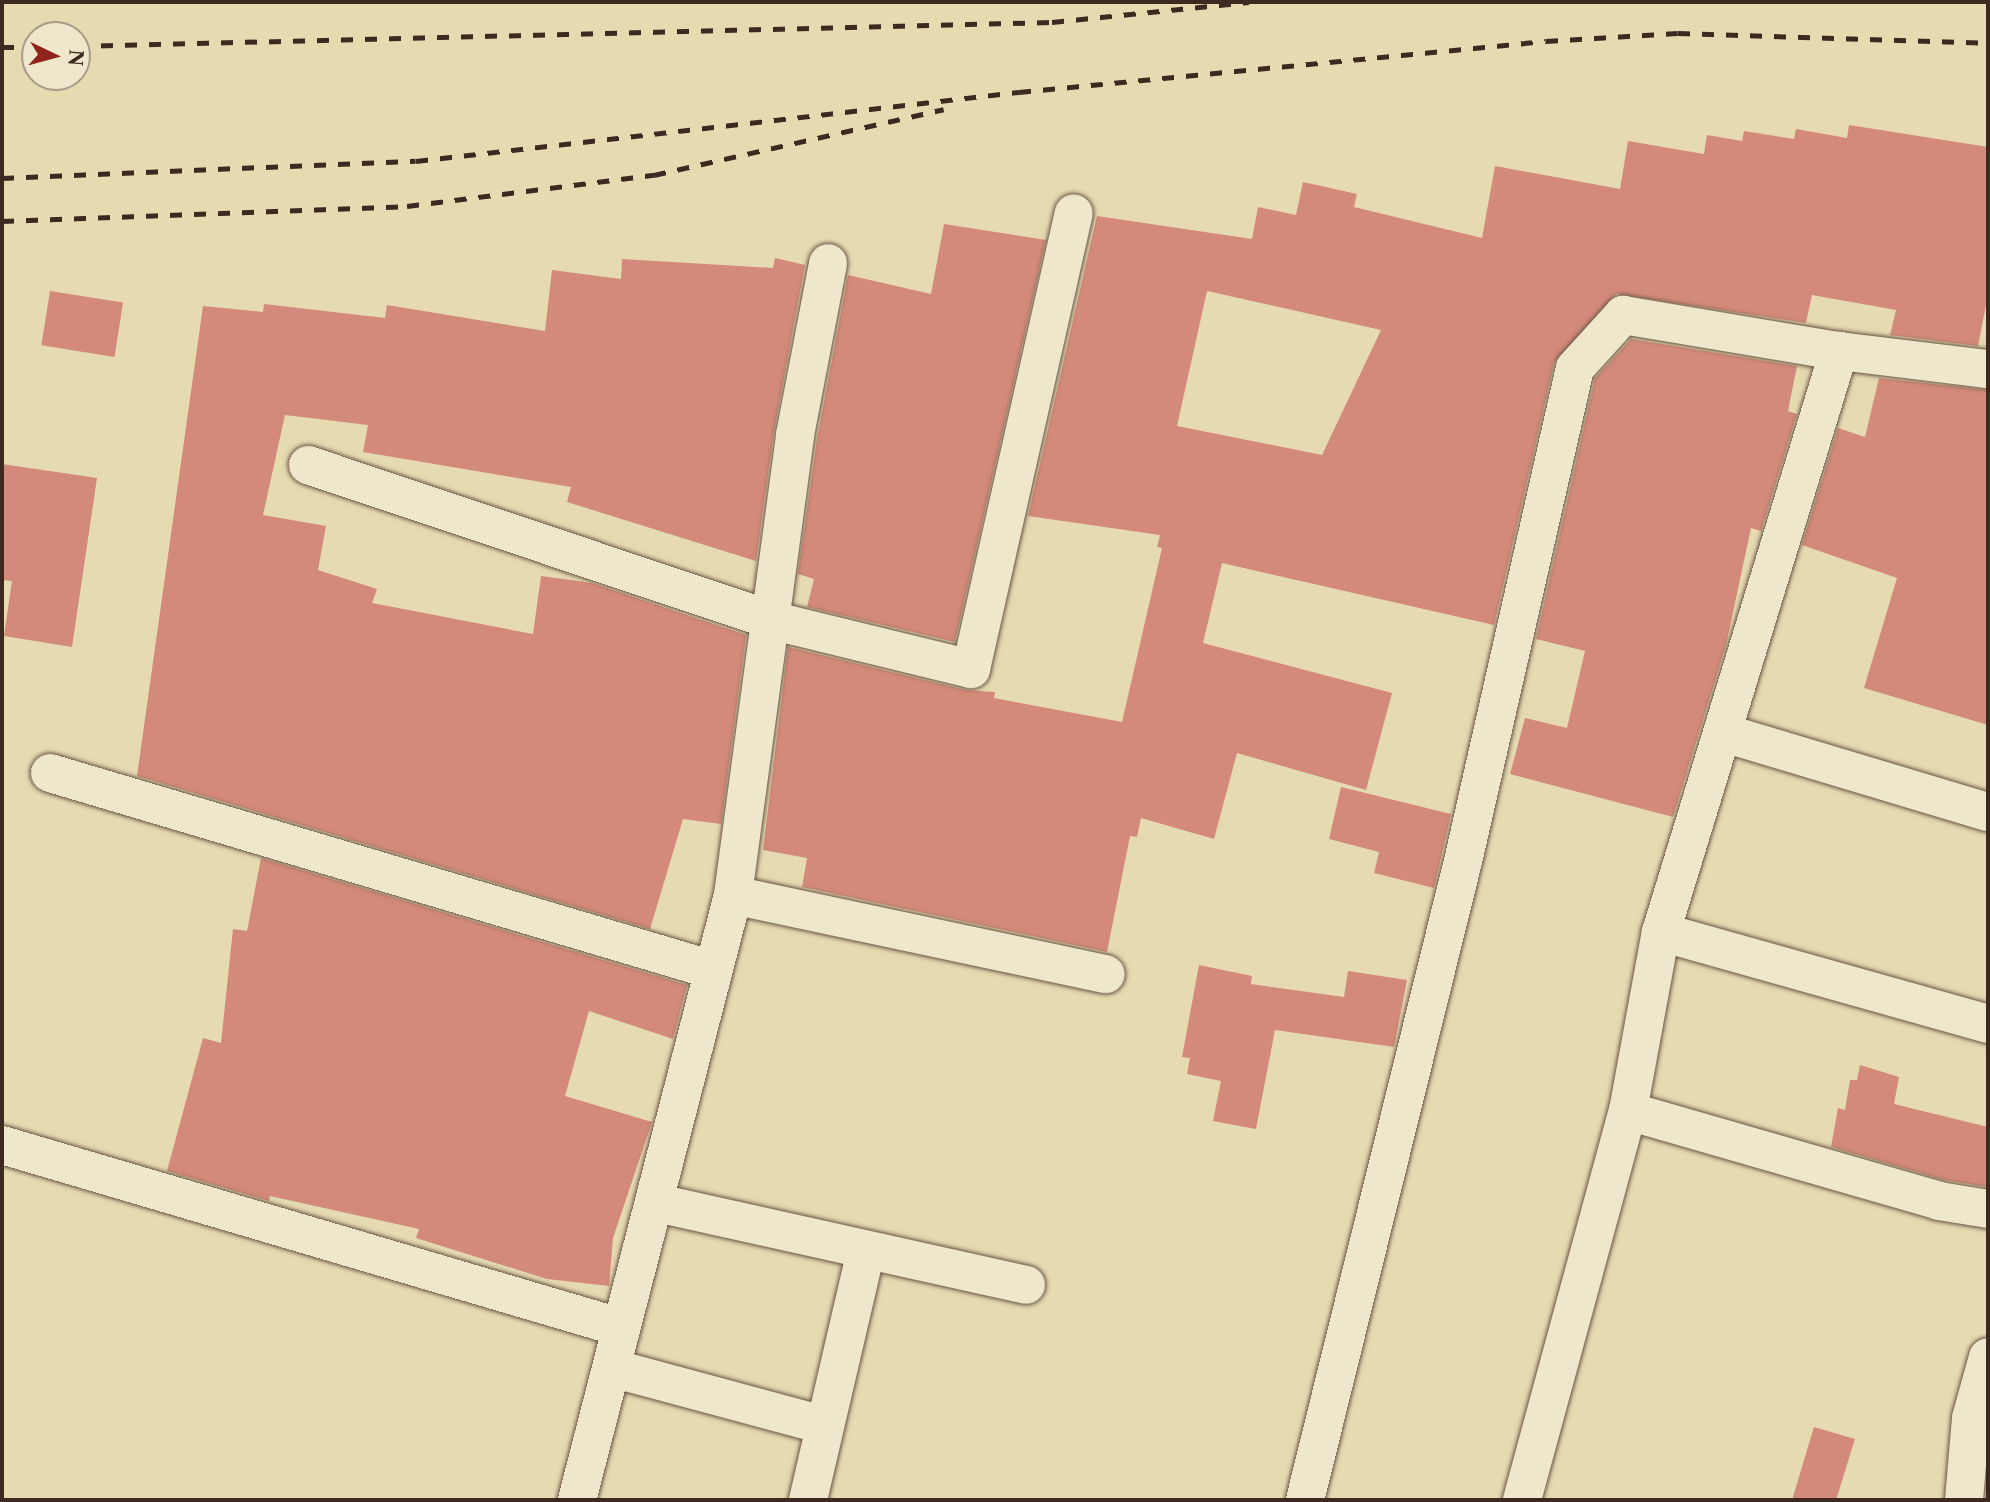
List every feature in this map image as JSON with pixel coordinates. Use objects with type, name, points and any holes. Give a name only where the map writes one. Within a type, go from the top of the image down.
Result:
[{"type":"street","points":[[308,465],[770,620],[971,669],[1074,213]]},
{"type":"street","points":[[577,1500],[612,1368],[618,1327],[657,1203],[733,895],[795,435],[828,262]]},
{"type":"street","points":[[1305,1500],[1479,793],[1575,368],[1623,315],[1839,351],[1988,369]]},
{"type":"street","points":[[1522,1500],[1628,1111],[1661,932],[1839,351]]},
{"type":"street","points":[[1724,733],[1988,812]]},
{"type":"street","points":[[50,773],[713,970]]},
{"type":"street","points":[[733,895],[1107,974]]},
{"type":"street","points":[[1661,932],[1988,1024]]},
{"type":"street","points":[[1628,1111],[1939,1201],[1988,1209]]},
{"type":"street","points":[[2,1145],[618,1327]]},
{"type":"street","points":[[657,1203],[1026,1285]]},
{"type":"street","points":[[808,1500],[823,1426],[866,1251]]},
{"type":"street","points":[[1964,1500],[1971,1418],[1988,1357]]},
{"type":"street","points":[[612,1368],[823,1426]]},
{"type":"building","points":[[1849,125],[1988,147],[1988,295],[1978,346],[1890,335],[1896,310],[1812,295],[1806,323],[1616,294],[1554,363],[1494,625],[1222,563],[1203,643],[1392,693],[1366,790],[1237,753],[1214,839],[1141,818],[1137,837],[1130,836],[1107,952],[802,887],[807,858],[763,850],[788,647],[966,690],[995,692],[994,698],[1122,722],[1162,548],[1157,547],[1160,535],[1028,516],[1097,216],[1252,239],[1258,207],[1296,215],[1303,182],[1357,194],[1354,207],[1482,238],[1495,166],[1620,189],[1628,141],[1704,154],[1707,135],[1742,141],[1744,131],[1794,139],[1796,129],[1847,138]],"holes":[[[1207,291],[1381,330],[1322,455],[1177,426]]]},
{"type":"building","points":[[944,224],[1046,240],[955,642],[807,607],[814,579],[798,574],[817,439],[848,275],[931,294]]},
{"type":"building","points":[[775,258],[805,265],[774,431],[756,561],[567,502],[571,487],[363,452],[368,425],[285,415],[263,515],[326,526],[318,570],[377,589],[372,603],[533,634],[541,576],[592,583],[746,635],[721,824],[683,819],[650,929],[137,776],[203,306],[263,312],[264,304],[385,318],[387,305],[545,331],[552,270],[621,279],[622,259],[773,268]]},
{"type":"building","points":[[50,291],[123,303],[114,357],[41,345]]},
{"type":"building","points":[[1631,339],[1797,366],[1788,411],[1797,414],[1761,531],[1751,528],[1726,645],[1673,817],[1510,774],[1525,718],[1567,728],[1585,651],[1536,639],[1595,378]]},
{"type":"building","points":[[1879,378],[1988,390],[1988,725],[1864,688],[1897,578],[1802,545],[1838,428],[1865,437]]},
{"type":"building","points":[[2,464],[97,478],[72,647],[4,636],[12,581],[2,580]]},
{"type":"building","points":[[1341,787],[1451,814],[1434,888],[1374,873],[1379,852],[1329,839]]},
{"type":"building","points":[[261,858],[687,985],[673,1039],[589,1011],[565,1096],[652,1122],[613,1238],[609,1286],[547,1279],[416,1238],[419,1229],[270,1196],[269,1201],[167,1171],[203,1038],[221,1043],[233,929],[247,931]]},
{"type":"building","points":[[1199,965],[1252,976],[1251,984],[1344,997],[1348,971],[1407,980],[1394,1047],[1275,1030],[1256,1129],[1213,1121],[1221,1081],[1187,1074],[1190,1058],[1182,1057]]},
{"type":"building","points":[[1860,1065],[1899,1077],[1894,1104],[1988,1127],[1988,1187],[1944,1180],[1831,1147],[1838,1108],[1845,1110],[1850,1080],[1857,1080]]},
{"type":"building","points":[[1814,1427],[1855,1439],[1836,1500],[1792,1500]]},
{"type":"railway","points":[[91,46],[1052,22],[1249,2]]},
{"type":"railway","points":[[2,178],[416,161],[1019,92],[1546,41],[1678,33],[1988,43]]},
{"type":"railway","points":[[2,47],[21,47]]},
{"type":"railway","points":[[2,221],[407,206],[654,175],[944,109]]}]
